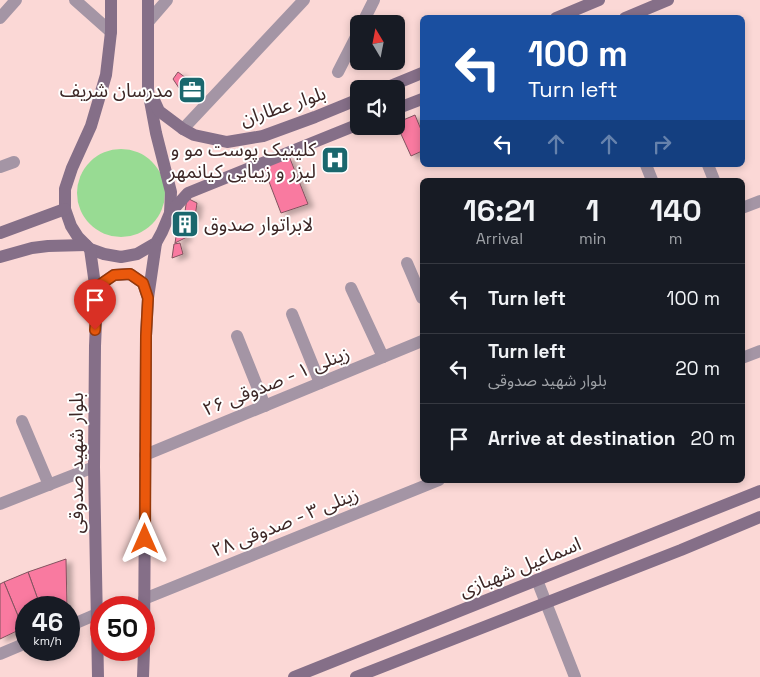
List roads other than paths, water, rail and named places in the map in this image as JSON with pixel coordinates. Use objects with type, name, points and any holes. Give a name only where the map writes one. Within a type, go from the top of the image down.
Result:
[{"type":"main road","points":[[111,0],[111,32],[106,76],[91,126],[72,168],[65,189],[65,209],[78,238],[88,247],[104,254],[121,257],[138,254],[156,243]]},
{"type":"main road","points":[[144,596],[148,298],[156,243],[170,212],[172,192],[156,133],[148,90],[148,0]]},
{"type":"main road","points":[[563,15],[599,0]]},
{"type":"main road","points":[[632,15],[668,0]]},
{"type":"main road","points":[[404,80],[420,73]]},
{"type":"main road","name":"بلوار عطاران","points":[[148,90],[159,111],[183,129],[194,135],[227,142],[263,136],[350,102]]},
{"type":"main road","points":[[405,105],[420,99]]},
{"type":"main road","points":[[170,212],[188,192],[350,128]]},
{"type":"main road","points":[[0,233],[65,209]]},
{"type":"main road","points":[[0,257],[32,248],[55,245],[88,247]]},
{"type":"main road","name":"بلوار شهید صدوقی","points":[[88,247],[97,299],[94,467],[97,596]]},
{"type":"main road","points":[[97,299],[101,284],[114,275],[130,274],[143,283],[148,298]]},
{"type":"main road","name":"اسماعیل شهبازی","points":[[294,677],[760,491]]},
{"type":"main road","points":[[356,677],[760,517]]},
{"type":"main road","name":"بلوار شهید صدوقی","points":[[98,661],[98,677]]},
{"type":"main road","points":[[143,677],[144,661]]},
{"type":"street","points":[[0,18],[16,0]]},
{"type":"street","points":[[75,0],[111,32]]},
{"type":"street","points":[[148,22],[167,0]]},
{"type":"street","points":[[183,129],[304,0]]},
{"type":"street","points":[[366,15],[374,0]]},
{"type":"street","points":[[338,72],[350,49]]},
{"type":"street","points":[[0,167],[14,162]]},
{"type":"street","points":[[745,207],[760,201]]},
{"type":"street","points":[[407,263],[420,293]]},
{"type":"street","points":[[351,288],[383,357]]},
{"type":"street","points":[[292,314],[320,383]]},
{"type":"street","points":[[237,336],[265,406]]},
{"type":"street","name":"زینلی ۱ - صدوقی ۲۶","points":[[145,455],[420,342]]},
{"type":"street","points":[[745,357],[760,350]]},
{"type":"street","points":[[22,421],[49,485]]},
{"type":"street","points":[[0,504],[94,467]]},
{"type":"street","name":"زینلی ۳ - صدوقی ۲۸","points":[[151,596],[432,483]]},
{"type":"street","points":[[537,580],[575,677]]},
{"type":"street","points":[[0,654],[15,648]]},
{"type":"place","name":"مدرسان شریف","points":[[192,90]]},
{"type":"place","name":"کلینیک پوست مو و لیزر و زیبایی کیانمهر","points":[[335,160]]},
{"type":"place","name":"لابراتوار صدوق","points":[[185,224]]}]
